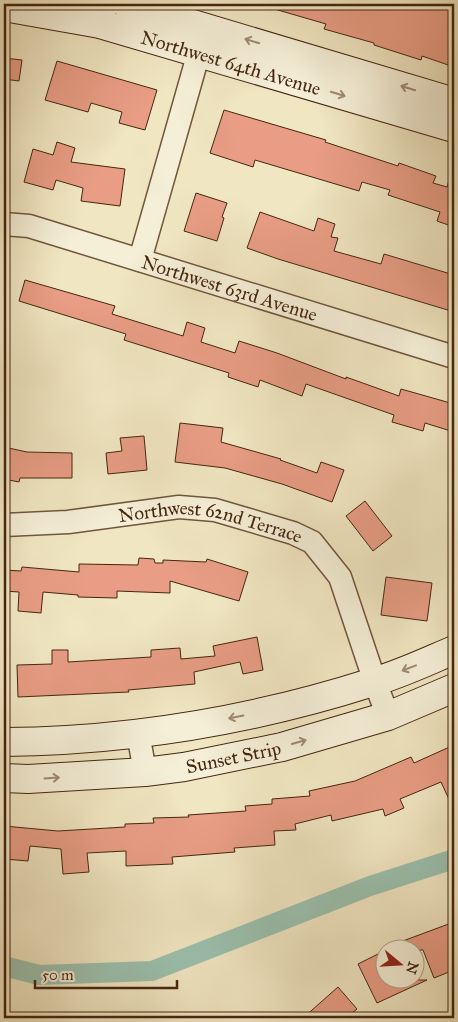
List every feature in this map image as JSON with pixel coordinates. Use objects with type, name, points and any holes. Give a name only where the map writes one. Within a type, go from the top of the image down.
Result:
[{"type":"street","name":"Northwest 64th Avenue","points":[[126,4],[454,102]]},
{"type":"street","name":"Northwest 64th Avenue","points":[[4,7],[103,14],[199,52],[454,128]]},
{"type":"street","points":[[140,260],[199,52]]},
{"type":"street","name":"Northwest 63rd Avenue","points":[[4,224],[29,226],[454,357]]},
{"type":"street","name":"Northwest 62nd Terrace","points":[[4,525],[68,522],[180,507],[215,510],[292,533],[312,542],[340,577],[374,682],[388,716]]},
{"type":"street","name":"Sunset Strip","points":[[4,742],[86,738],[175,729],[277,708],[374,682],[454,650]]},
{"type":"street","name":"Sunset Strip","points":[[4,778],[28,779],[145,772],[184,767],[282,747],[388,716],[454,688]]},
{"type":"street","points":[[138,733],[145,772]]},
{"type":"building","points":[[272,4],[454,4],[454,67],[422,56],[421,60],[374,45],[374,43],[324,29],[326,24],[271,8]]},
{"type":"building","points":[[4,58],[22,60],[19,81],[4,79]]},
{"type":"building","points":[[57,61],[157,90],[145,130],[119,123],[122,112],[91,103],[88,112],[45,100]]},
{"type":"building","points":[[224,110],[326,140],[325,142],[398,166],[399,163],[436,176],[433,183],[447,187],[450,177],[454,177],[454,227],[437,221],[440,212],[388,195],[390,190],[362,182],[359,191],[255,160],[253,167],[210,153]]},
{"type":"building","points":[[57,142],[75,148],[71,162],[125,169],[120,206],[81,201],[83,188],[56,180],[53,190],[24,182],[33,149],[53,155]]},
{"type":"building","points":[[196,193],[227,203],[217,241],[184,231]]},
{"type":"building","points":[[260,212],[314,231],[318,218],[335,224],[331,237],[338,238],[334,251],[381,264],[384,254],[454,275],[454,300],[451,311],[247,248]]},
{"type":"building","points":[[25,280],[115,306],[112,314],[183,336],[187,322],[205,328],[201,342],[235,353],[239,341],[399,396],[401,389],[454,404],[454,432],[425,423],[423,431],[392,422],[394,415],[306,384],[302,396],[260,380],[258,387],[228,377],[229,373],[124,340],[126,334],[19,301]]},
{"type":"building","points":[[180,423],[223,428],[221,442],[281,459],[317,473],[321,462],[344,470],[332,502],[282,484],[225,468],[175,462]]},
{"type":"building","points":[[144,436],[147,470],[108,474],[106,453],[122,451],[120,438]]},
{"type":"building","points":[[4,447],[27,452],[72,453],[72,478],[20,478],[19,482],[4,479]]},
{"type":"building","points":[[365,501],[392,536],[373,551],[346,516]]},
{"type":"building","points":[[139,558],[154,559],[155,563],[163,563],[163,560],[206,562],[207,559],[248,572],[239,601],[170,581],[170,593],[117,591],[117,598],[78,597],[78,595],[43,592],[41,613],[18,611],[19,592],[4,591],[4,570],[21,571],[22,567],[79,572],[79,564],[138,565]]},
{"type":"building","points":[[386,577],[432,583],[427,621],[381,615]]},
{"type":"building","points":[[257,637],[263,670],[243,674],[240,662],[194,672],[195,684],[128,690],[129,692],[18,697],[17,665],[52,664],[52,650],[68,650],[68,662],[151,657],[151,650],[180,648],[181,659],[215,656],[213,646]]},
{"type":"building","points":[[454,745],[454,810],[441,782],[400,799],[404,808],[385,816],[383,809],[332,821],[331,815],[295,824],[296,830],[274,831],[275,845],[234,848],[235,852],[172,857],[173,864],[126,866],[126,851],[87,853],[89,872],[63,874],[61,849],[30,846],[28,861],[4,859],[4,826],[58,831],[125,827],[125,824],[154,823],[153,818],[189,817],[188,815],[246,811],[245,806],[272,804],[272,799],[310,796],[309,791],[355,781],[411,757],[414,763]]},
{"type":"building","points":[[454,922],[454,970],[434,978],[426,958],[426,940],[406,940]]},
{"type":"building","points":[[376,955],[376,990],[405,990],[377,1003],[358,964]]},
{"type":"building","points":[[338,987],[357,1009],[346,1018],[303,1018]]},
{"type":"waterway","points":[[4,966],[39,975],[152,971],[370,886],[454,859]]}]
